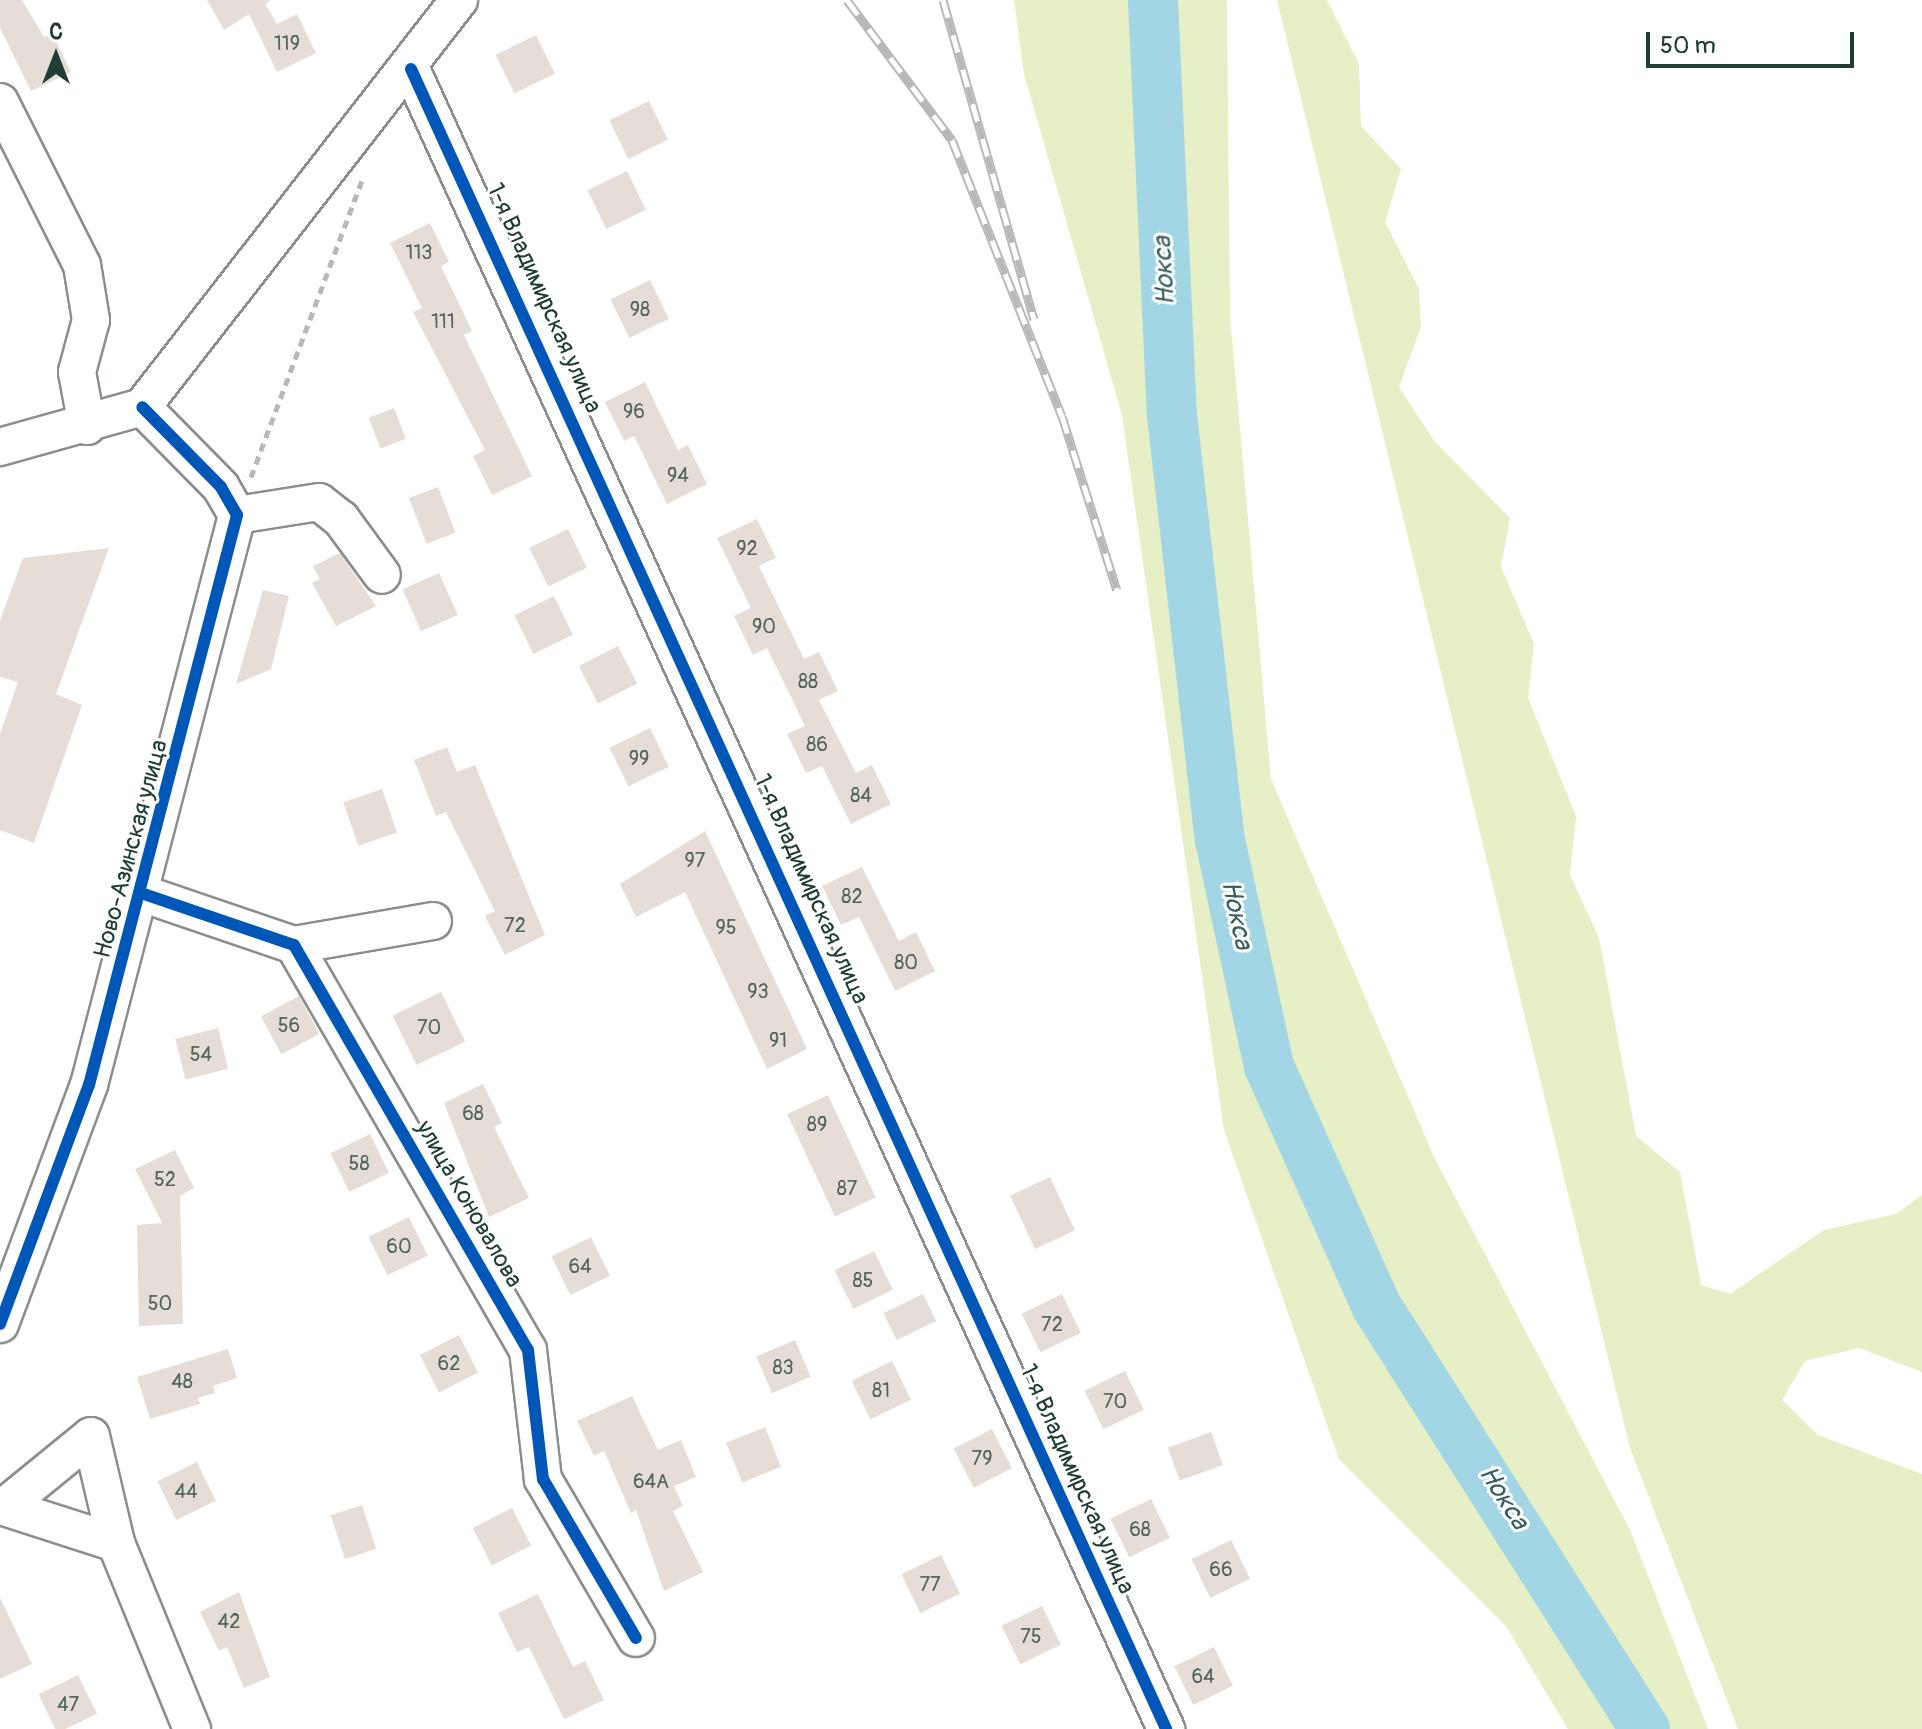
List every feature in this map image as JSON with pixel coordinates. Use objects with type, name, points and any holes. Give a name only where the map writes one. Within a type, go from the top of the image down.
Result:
[{"type":"street","points":[[0,447],[87,426],[142,407],[411,69],[459,0]]},
{"type":"street","name":"1-я Владимирская улица","points":[[411,69],[1166,1729]]},
{"type":"street","points":[[0,102],[82,265],[91,320],[77,372],[87,426]]},
{"type":"street","points":[[142,407],[221,487],[237,515],[319,502],[341,519],[382,575]]},
{"type":"street","name":"Ново-Азинская улица","points":[[0,1324],[89,1085],[144,894],[237,515]]},
{"type":"street","points":[[144,894],[294,945],[433,921]]},
{"type":"street","name":"улица Коновалова","points":[[294,945],[528,1350],[543,1479],[636,1638]]},
{"type":"street","points":[[116,1543],[192,1729]]},
{"type":"path","points":[[237,515],[370,158]]},
{"type":"green space","points":[[1014,0],[1227,0],[1230,316],[1271,779],[1434,1157],[1630,1530],[1708,1729],[1568,1729],[1506,1626],[1339,1459],[1224,1130],[1122,415],[1024,74]]},
{"type":"green space","points":[[1277,0],[1327,0],[1359,64],[1361,126],[1401,169],[1385,222],[1419,289],[1421,327],[1399,387],[1435,442],[1510,518],[1501,567],[1534,644],[1528,698],[1576,816],[1570,875],[1599,938],[1636,1136],[1680,1172],[1701,1285],[1730,1294],[1824,1230],[1896,1214],[1922,1195],[1922,1372],[1859,1348],[1805,1361],[1782,1400],[1818,1435],[1922,1474],[1922,1729],[1738,1729],[1630,1448]]},
{"type":"building","points":[[0,0],[22,0],[44,37],[52,33],[71,72],[31,91],[0,28]]},
{"type":"building","points":[[207,0],[271,0],[265,4],[277,24],[297,14],[316,53],[277,72],[249,14],[224,30]]},
{"type":"building","points":[[536,35],[555,74],[514,93],[496,55]]},
{"type":"building","points":[[649,101],[668,140],[628,159],[609,120]]},
{"type":"building","points":[[627,171],[646,210],[606,229],[587,190]]},
{"type":"building","points":[[430,223],[449,262],[441,266],[472,331],[464,335],[532,476],[492,495],[473,456],[485,450],[413,312],[422,308],[390,243]]},
{"type":"building","points":[[650,280],[669,319],[629,338],[610,299]]},
{"type":"building","points":[[645,382],[678,450],[688,445],[707,484],[667,504],[634,436],[624,441],[605,402]]},
{"type":"building","points":[[394,408],[406,439],[381,448],[369,418]]},
{"type":"building","points":[[438,487],[456,533],[427,544],[409,498]]},
{"type":"building","points":[[757,519],[776,558],[759,566],[804,659],[819,652],[838,691],[819,700],[856,773],[872,765],[891,804],[851,824],[822,766],[806,773],[787,734],[805,726],[767,648],[753,655],[734,616],[751,608],[717,538]]},
{"type":"building","points":[[568,529],[587,568],[548,586],[529,548]]},
{"type":"building","points":[[109,548],[56,694],[82,705],[34,843],[0,830],[0,734],[18,682],[0,677],[0,620],[23,558]]},
{"type":"building","points":[[340,553],[376,606],[336,626],[312,583],[320,579],[313,566]]},
{"type":"building","points":[[439,573],[458,615],[421,631],[402,589]]},
{"type":"building","points":[[263,590],[289,596],[271,669],[236,684]]},
{"type":"building","points":[[554,596],[573,635],[533,654],[514,615]]},
{"type":"building","points":[[618,646],[637,683],[598,703],[579,666]]},
{"type":"building","points":[[650,728],[669,767],[628,786],[610,748]]},
{"type":"building","points":[[447,747],[457,772],[475,765],[545,935],[505,955],[485,916],[495,911],[446,812],[436,816],[414,760]]},
{"type":"building","points":[[382,789],[397,832],[358,846],[343,802]]},
{"type":"building","points":[[705,831],[807,1049],[767,1069],[685,892],[636,917],[620,884]]},
{"type":"building","points":[[862,867],[899,941],[916,932],[935,971],[895,991],[859,917],[841,925],[822,886]]},
{"type":"building","points":[[441,992],[465,1041],[417,1065],[392,1016]]},
{"type":"building","points":[[299,996],[319,1034],[281,1054],[261,1016]]},
{"type":"building","points":[[218,1028],[228,1069],[185,1079],[175,1039]]},
{"type":"building","points":[[483,1084],[502,1123],[494,1127],[529,1198],[489,1217],[444,1103]]},
{"type":"building","points":[[828,1095],[876,1197],[835,1216],[787,1114]]},
{"type":"building","points":[[370,1134],[389,1173],[349,1192],[330,1153]]},
{"type":"building","points":[[175,1150],[194,1188],[180,1196],[183,1324],[139,1326],[137,1225],[162,1223],[135,1169]]},
{"type":"building","points":[[1050,1177],[1075,1230],[1035,1249],[1010,1196]]},
{"type":"building","points":[[409,1217],[428,1256],[387,1275],[369,1237]]},
{"type":"building","points":[[591,1237],[610,1276],[570,1295],[551,1256]]},
{"type":"building","points":[[874,1251],[893,1290],[853,1309],[834,1270]]},
{"type":"building","points":[[923,1294],[936,1321],[897,1340],[883,1313]]},
{"type":"building","points":[[1062,1294],[1081,1333],[1040,1352],[1022,1314]]},
{"type":"building","points":[[459,1335],[478,1372],[439,1392],[420,1355]]},
{"type":"building","points":[[795,1340],[811,1377],[772,1393],[756,1356]]},
{"type":"building","points":[[228,1349],[237,1378],[213,1386],[215,1393],[198,1398],[200,1404],[150,1419],[137,1377]]},
{"type":"building","points":[[892,1361],[911,1400],[870,1419],[852,1381]]},
{"type":"building","points":[[1125,1371],[1144,1410],[1103,1429],[1085,1391]]},
{"type":"building","points":[[632,1396],[658,1450],[681,1440],[696,1477],[674,1486],[683,1506],[673,1511],[703,1572],[664,1591],[636,1510],[631,1513],[604,1451],[594,1456],[577,1421]]},
{"type":"building","points":[[765,1427],[781,1467],[742,1483],[726,1443]]},
{"type":"building","points":[[992,1429],[1012,1468],[974,1488],[954,1449]]},
{"type":"building","points":[[1211,1432],[1223,1465],[1180,1481],[1168,1448]]},
{"type":"building","points":[[197,1462],[216,1501],[176,1520],[157,1481]]},
{"type":"building","points":[[1151,1499],[1170,1538],[1129,1557],[1111,1519]]},
{"type":"building","points":[[362,1505],[376,1549],[345,1559],[331,1515]]},
{"type":"building","points":[[512,1508],[531,1545],[492,1565],[473,1528]]},
{"type":"building","points":[[1231,1540],[1250,1579],[1210,1598],[1191,1559]]},
{"type":"building","points":[[941,1555],[960,1594],[920,1613],[901,1574]]},
{"type":"building","points":[[239,1592],[270,1677],[244,1688],[227,1647],[219,1651],[200,1612]]},
{"type":"building","points":[[538,1594],[573,1667],[585,1661],[604,1700],[564,1719],[529,1647],[517,1652],[498,1613]]},
{"type":"building","points":[[0,1598],[32,1664],[0,1679]]},
{"type":"building","points":[[1042,1606],[1061,1645],[1020,1664],[1002,1626]]},
{"type":"building","points":[[1214,1647],[1233,1686],[1193,1705],[1174,1666]]},
{"type":"building","points":[[78,1675],[97,1714],[65,1729],[55,1729],[38,1694]]},
{"type":"waterway","name":"Нокса","points":[[1153,0],[1172,415],[1220,840],[1269,1066],[1377,1307],[1645,1729]]},
{"type":"railway","points":[[847,0],[952,140],[1062,416],[1117,590]]},
{"type":"railway","points":[[943,0],[1034,319]]},
{"type":"cycle path","points":[[411,69],[1166,1729]]},
{"type":"cycle path","points":[[0,1324],[89,1085],[237,515],[221,487],[142,407]]},
{"type":"cycle path","points":[[144,894],[294,945],[528,1350],[543,1479],[636,1638]]}]
